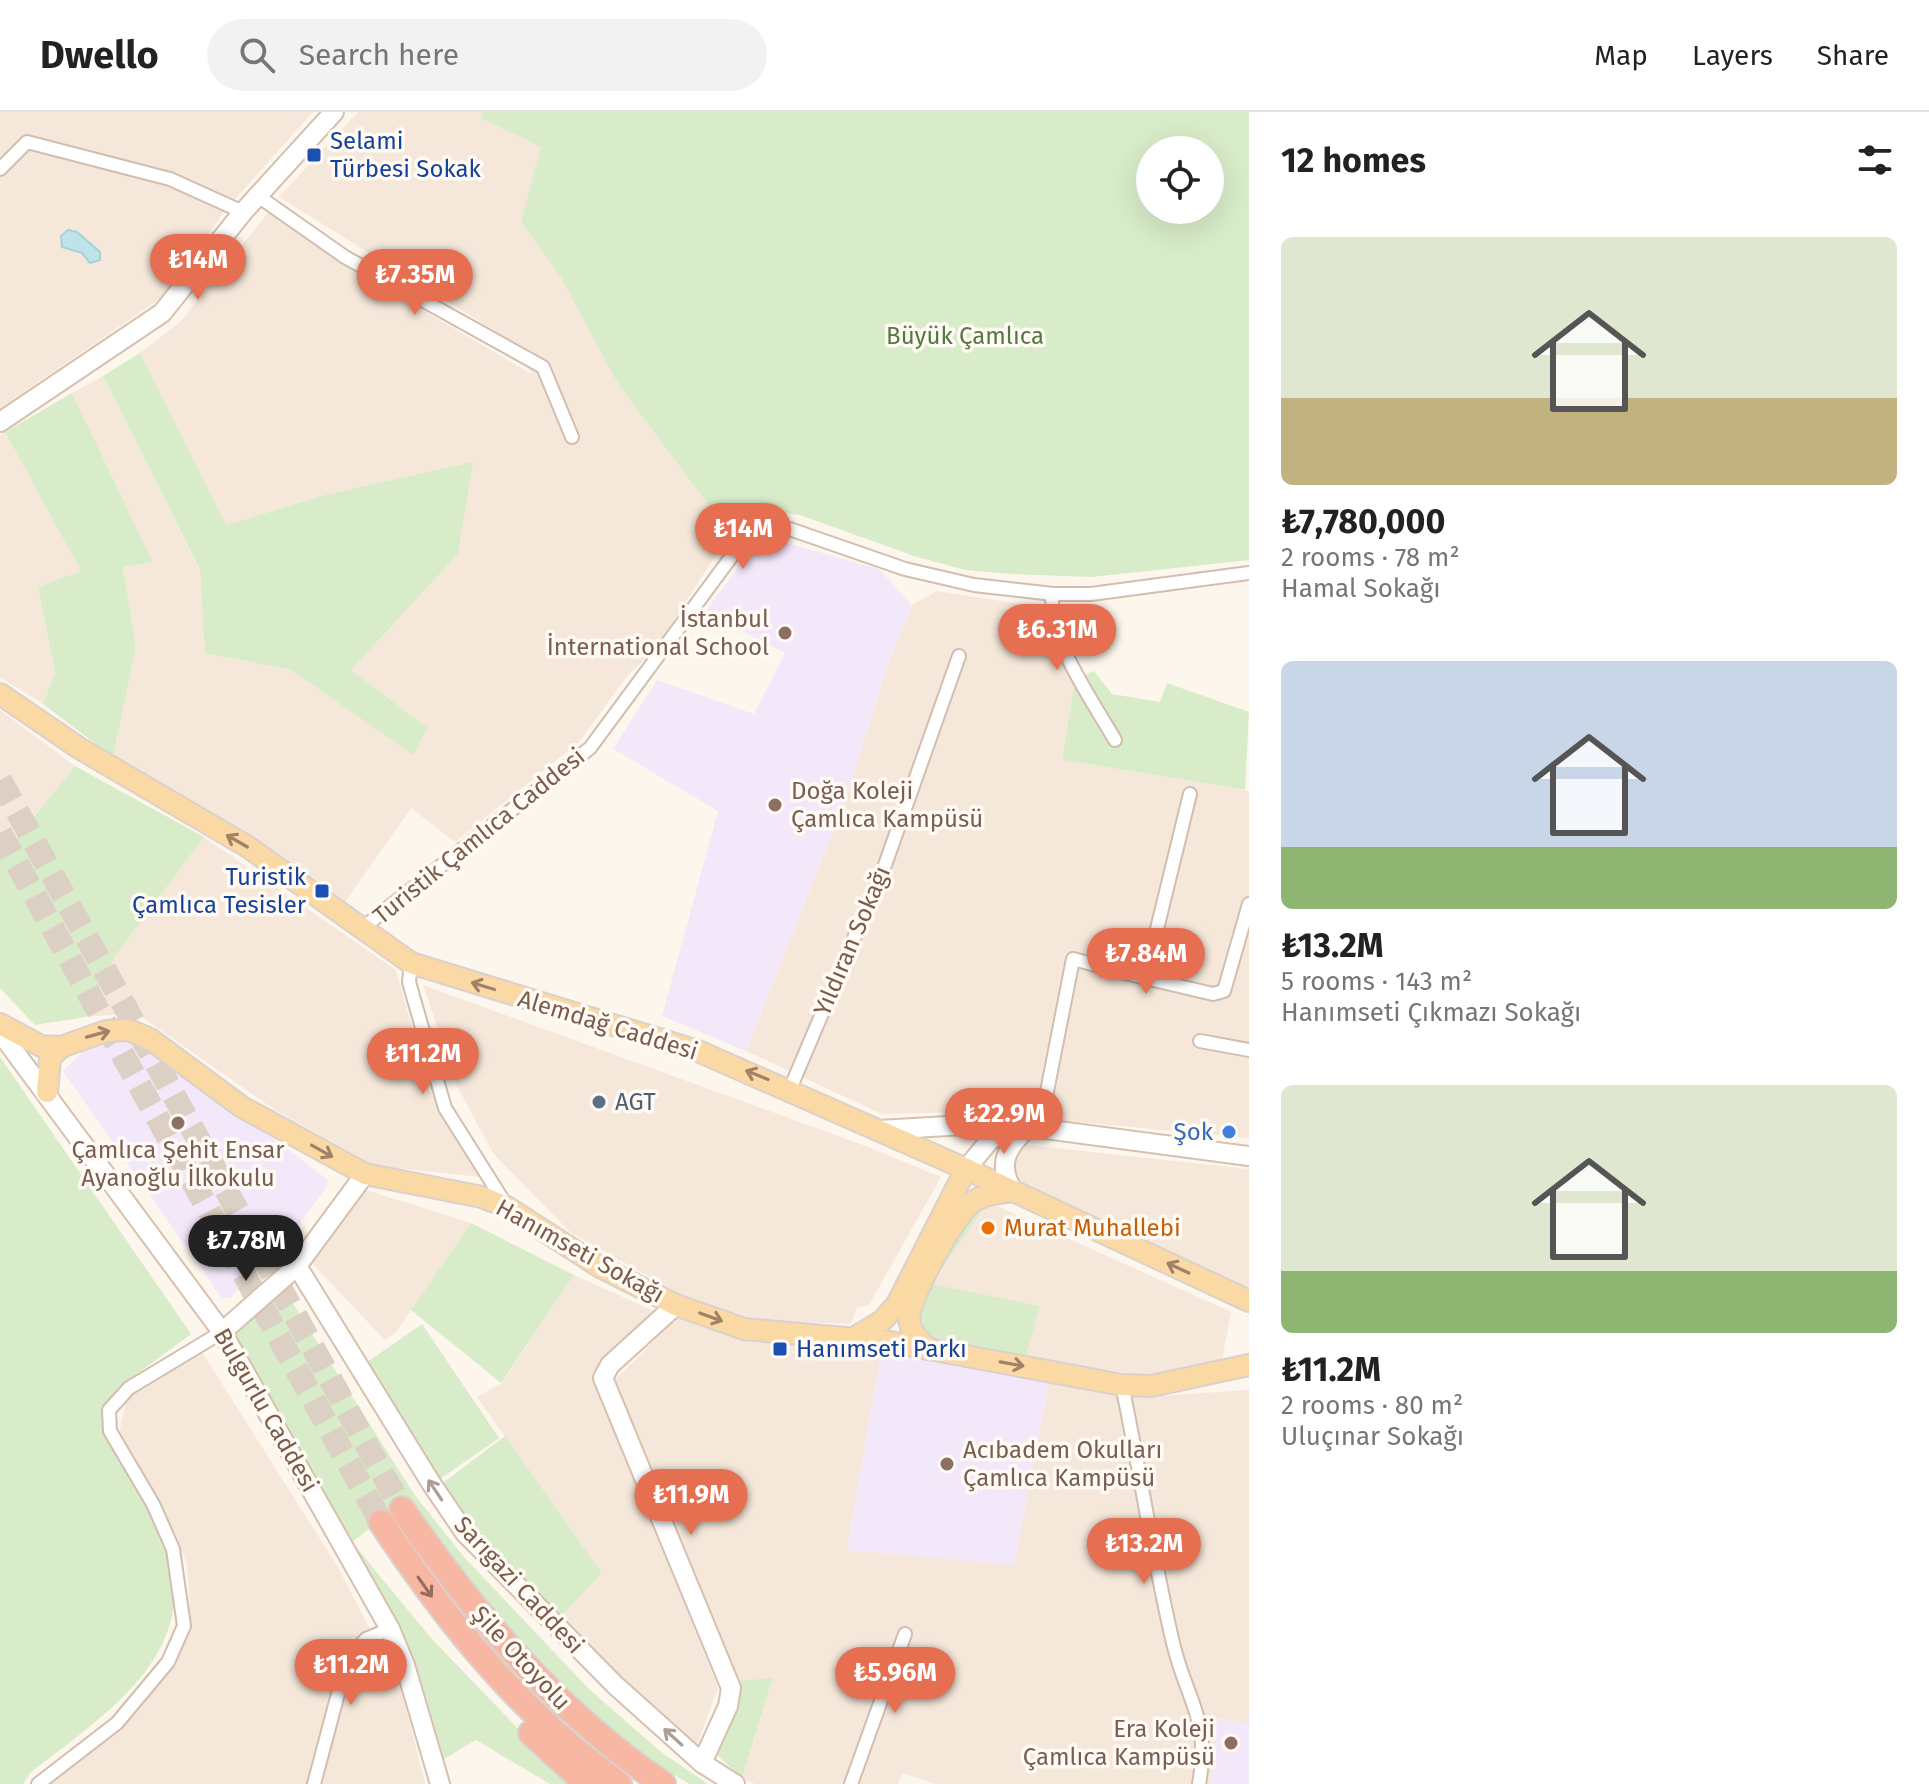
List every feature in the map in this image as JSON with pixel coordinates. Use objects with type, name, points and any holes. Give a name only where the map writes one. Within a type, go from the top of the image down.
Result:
[{"type":"highway","name":"Şile Otoyolu","points":[[402,1509],[448,1575],[514,1655],[618,1753],[663,1784]]},
{"type":"highway","name":"Şile Otoyolu","points":[[381,1522],[427,1591],[497,1675],[537,1719],[619,1784]]},
{"type":"highway","points":[[497,1675],[531,1734],[587,1784]]},
{"type":"highway","points":[[618,1753],[673,1784]]},
{"type":"main road","points":[[0,422],[162,313],[243,212],[334,112]]},
{"type":"main road","name":"Alemdağ Caddesi","points":[[0,694],[79,748],[248,847],[360,930],[411,963],[698,1051],[790,1089],[1249,1301]]},
{"type":"main road","points":[[0,1024],[41,1046],[61,1047]]},
{"type":"main road","name":"Hanımseti Sokağı","points":[[61,1047],[106,1031],[129,1030],[150,1039],[242,1107],[365,1174],[482,1197],[507,1207],[600,1267],[676,1305],[744,1329],[928,1349],[1122,1385],[1151,1386],[1249,1365]]},
{"type":"main road","name":"Bulgurlu Caddesi","points":[[0,1032],[222,1332],[390,1629],[405,1665],[440,1784]]},
{"type":"main road","points":[[47,1092],[50,1058],[61,1047]]},
{"type":"main road","points":[[879,1130],[999,1123],[1249,1156]]},
{"type":"main road","points":[[852,1339],[882,1321],[897,1304],[966,1169],[982,1148],[997,1136],[1035,1127]]},
{"type":"main road","points":[[928,1349],[910,1327],[909,1315],[917,1291],[963,1211],[988,1195],[1013,1191],[1004,1176],[1004,1162],[1011,1145],[1035,1127]]},
{"type":"main road","points":[[222,1332],[297,1266],[365,1174]]},
{"type":"main road","name":"Sarıgazi Caddesi","points":[[297,1266],[465,1533],[615,1685],[702,1763],[735,1784]]},
{"type":"main road","points":[[676,1305],[610,1365],[603,1378],[731,1688],[728,1706],[702,1763]]},
{"type":"street","points":[[0,169],[27,142],[170,179],[243,212]]},
{"type":"street","points":[[258,196],[345,257],[543,367],[572,437]]},
{"type":"street","name":"Turistik Çamlıca Caddesi","points":[[360,930],[590,748],[740,545],[755,532],[778,525],[905,569],[974,585],[1053,594],[1091,594],[1249,573]]},
{"type":"street","points":[[1053,594],[1050,610],[1055,633],[1115,740]]},
{"type":"street","name":"Yıldıran Sokağı","points":[[790,1089],[885,865],[959,656]]},
{"type":"street","points":[[1145,978],[1190,794]]},
{"type":"street","points":[[1035,1127],[1073,959],[1213,994],[1224,991],[1249,904]]},
{"type":"street","points":[[411,963],[409,982],[445,1108],[507,1207]]},
{"type":"street","points":[[1200,1041],[1249,1050]]},
{"type":"street","points":[[38,1784],[117,1723],[168,1662],[184,1626],[173,1549],[153,1504],[110,1431],[109,1410],[129,1388],[222,1332]]},
{"type":"street","points":[[1122,1385],[1173,1643],[1203,1734],[1205,1752],[1199,1784]]},
{"type":"street","points":[[314,1784],[347,1660],[366,1639],[390,1629]]},
{"type":"street","points":[[851,1784],[905,1634]]},
{"type":"shaded area","points":[[0,112],[313,112],[227,208],[161,298],[0,408]]},
{"type":"shaded area","points":[[358,112],[482,112],[482,119],[542,147],[521,222],[560,276],[618,384],[709,506],[738,521],[653,652],[628,675],[579,742],[455,842],[411,808],[343,905],[113,757],[136,648],[123,567],[153,562],[72,393],[103,376],[200,571],[206,653],[291,670],[413,755],[428,728],[351,670],[458,554],[325,495],[226,525],[140,353],[180,322],[272,208],[340,261],[533,375],[500,334],[279,197]]},
{"type":"shaded area","points":[[5,432],[82,572],[38,587],[55,673],[43,704],[0,677],[0,436]]},
{"type":"shaded area","name":"Doğa Koleji Çamlıca Kampüsü","points":[[773,539],[879,569],[912,605],[887,667],[846,798],[746,1051],[662,1016],[718,811],[613,749],[657,680],[754,714],[785,653],[705,612],[748,554]]},
{"type":"shaded area","points":[[937,591],[1040,607],[1075,679],[1062,760],[1249,791],[1249,1138],[971,1112],[882,1114],[746,1051],[846,798],[887,667],[912,605]]},
{"type":"shaded area","points":[[0,710],[75,766],[12,842],[0,836]]},
{"type":"shaded area","points":[[204,837],[396,970],[429,1089],[481,1177],[375,1166],[275,1110],[136,1013],[86,1017],[115,956]]},
{"type":"shaded area","points":[[423,985],[863,1145],[941,1177],[869,1305],[857,1308],[851,1324],[743,1320],[685,1297],[570,1232],[493,1153],[458,1088]]},
{"type":"shaded area","name":"Çamlıca Şehit Ensar Ayanoğlu İlkokulu","points":[[135,1032],[328,1180],[326,1188],[292,1234],[230,1298],[221,1297],[63,1071],[87,1048],[113,1034]]},
{"type":"shaded area","points":[[1009,1143],[1249,1169],[1249,1291],[1004,1181]]},
{"type":"shaded area","points":[[363,1189],[471,1223],[396,1332],[385,1340],[312,1263]]},
{"type":"shaded area","points":[[988,1202],[1231,1312],[1221,1365],[1137,1375],[1026,1357],[1040,1306],[930,1285]]},
{"type":"shaded area","points":[[574,1275],[656,1312],[592,1374],[718,1688],[696,1747],[558,1620],[602,1573],[477,1397],[502,1383]]},
{"type":"shaded area","points":[[678,1317],[742,1340],[881,1353],[847,1550],[1014,1564],[1050,1377],[1140,1397],[1249,1390],[1249,1724],[1214,1718],[1211,1784],[935,1784],[902,1773],[898,1784],[755,1784],[742,1778],[773,1679],[737,1681],[614,1381]]},
{"type":"shaded area","points":[[198,1346],[336,1564],[401,1688],[425,1784],[41,1784],[98,1736],[187,1633],[190,1604],[187,1565],[177,1536],[119,1434],[126,1401],[134,1391]]},
{"type":"shaded area","name":"Acıbadem Okulları Çamlıca Kampüsü","points":[[881,1353],[1050,1377],[1014,1565],[847,1550]]},
{"type":"shaded area","name":"Era Koleji Çamlıca Kampüsü","points":[[1214,1718],[1249,1724],[1249,1784],[1211,1784]]},
{"type":"green space","name":"Büyük Çamlıca","points":[[482,112],[1249,112],[1249,560],[1092,577],[965,570],[914,556],[800,515],[778,512],[738,521],[709,506],[618,384],[560,276],[521,222],[541,147],[482,119]]},
{"type":"green space","points":[[140,353],[226,525],[325,495],[473,462],[458,554],[351,670],[428,728],[413,755],[291,670],[205,653],[200,570],[103,376]]},
{"type":"green space","points":[[72,393],[153,562],[123,567],[136,648],[113,757],[43,704],[55,673],[38,587],[81,571],[5,432]]},
{"type":"green space","points":[[1094,671],[1112,694],[1160,702],[1167,683],[1249,712],[1245,790],[1062,760],[1075,679]]},
{"type":"green space","points":[[75,766],[204,837],[115,956],[86,1017],[35,1025],[0,988],[0,836],[13,842]]},
{"type":"green space","points":[[0,1057],[191,1334],[118,1388],[110,1398],[103,1431],[155,1520],[173,1574],[173,1610],[163,1643],[144,1673],[119,1701],[30,1773],[23,1784],[0,1784]]},
{"type":"green space","points":[[961,1193],[988,1202],[931,1284],[1040,1306],[1026,1357],[914,1338],[907,1308]]},
{"type":"green space","points":[[471,1223],[574,1275],[501,1383],[411,1310]]},
{"type":"green space","points":[[285,1291],[414,1494],[464,1557],[589,1689],[661,1752],[708,1784],[690,1784],[660,1767],[562,1697],[399,1506],[352,1542],[227,1341],[265,1297]]},
{"type":"green space","points":[[422,1324],[499,1438],[440,1479],[363,1365]]},
{"type":"green space","points":[[505,1436],[602,1573],[558,1620],[436,1488]]},
{"type":"green space","points":[[352,1542],[431,1638],[553,1765],[577,1784],[550,1784],[476,1740],[444,1759],[414,1657]]},
{"type":"green space","points":[[773,1678],[742,1778],[712,1750],[737,1681]]},
{"type":"water","points":[[68,230],[77,232],[100,252],[100,260],[90,263],[82,253],[62,247],[61,236]]},
{"type":"tunnel","points":[[0,780],[402,1509]]},
{"type":"tunnel","points":[[0,833],[381,1522]]},
{"type":"place","name":"Selami Türbesi Sokak","points":[[314,155]]},
{"type":"place","name":"İstanbul İnternational School","points":[[785,633]]},
{"type":"place","name":"Doğa Koleji Çamlıca Kampüsü","points":[[775,805]]},
{"type":"place","name":"Turistik Çamlıca Tesisler","points":[[322,891]]},
{"type":"place","name":"AGT","points":[[599,1102]]},
{"type":"place","name":"Çamlıca Şehit Ensar Ayanoğlu İlkokulu","points":[[178,1123]]},
{"type":"place","name":"Şok","points":[[1229,1132]]},
{"type":"place","name":"Murat Muhallebi","points":[[988,1228]]},
{"type":"place","name":"Hanımseti Parkı","points":[[780,1349]]},
{"type":"place","name":"Acıbadem Okulları Çamlıca Kampüsü","points":[[947,1464]]},
{"type":"place","name":"Era Koleji Çamlıca Kampüsü","points":[[1231,1743]]}]
